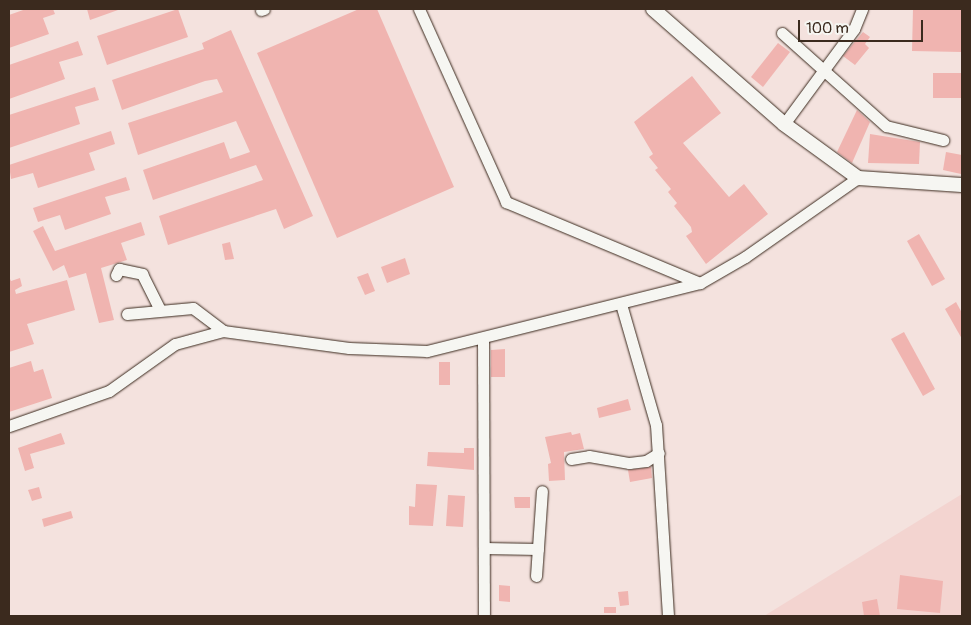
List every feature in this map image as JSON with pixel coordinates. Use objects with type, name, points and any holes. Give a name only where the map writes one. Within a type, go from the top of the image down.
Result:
[{"type":"main road","points":[[654,9],[784,124],[858,178],[962,185]]},
{"type":"street","points":[[419,9],[506,202],[700,283]]},
{"type":"street","points":[[784,124],[854,29],[862,9]]},
{"type":"street","points":[[782,33],[822,71],[886,126],[944,140]]},
{"type":"street","points":[[9,426],[109,390],[175,344],[223,331],[348,348],[427,351],[482,339],[700,283],[745,257],[858,178]]},
{"type":"street","points":[[116,275],[119,269],[142,274],[160,310]]},
{"type":"street","points":[[621,304],[656,425],[668,616]]},
{"type":"street","points":[[127,314],[192,308],[223,331]]},
{"type":"street","points":[[482,339],[484,616]]},
{"type":"street","points":[[571,459],[590,456],[630,463],[646,461],[659,453]]},
{"type":"street","points":[[536,576],[542,491]]},
{"type":"street","points":[[484,548],[538,549]]},
{"type":"shaded area","points":[[962,494],[962,616],[764,616],[884,542]]},
{"type":"building","points":[[26,9],[53,9],[55,14],[43,18],[49,34],[9,48],[9,15]]},
{"type":"building","points":[[87,9],[118,9],[118,10],[90,20]]},
{"type":"building","points":[[178,9],[188,37],[107,65],[97,36]]},
{"type":"building","points":[[359,9],[377,9],[454,187],[337,238],[257,53]]},
{"type":"building","points":[[913,9],[962,9],[962,52],[912,51]]},
{"type":"building","points":[[231,30],[313,216],[284,229],[276,209],[168,245],[159,216],[263,180],[256,165],[153,200],[143,170],[224,142],[230,159],[250,152],[236,121],[138,155],[128,123],[223,92],[217,79],[205,81],[122,110],[112,80],[204,49],[202,43]]},
{"type":"building","points":[[863,32],[870,37],[865,44],[869,48],[855,65],[843,56]]},
{"type":"building","points":[[78,41],[83,55],[59,62],[65,79],[9,99],[9,65]]},
{"type":"building","points":[[778,43],[790,52],[763,87],[751,77]]},
{"type":"building","points":[[933,73],[962,73],[962,98],[933,98]]},
{"type":"building","points":[[692,76],[721,113],[683,143],[729,197],[744,184],[768,214],[706,264],[686,236],[692,232],[691,227],[674,206],[677,203],[668,192],[671,189],[655,170],[658,168],[649,157],[653,154],[634,122]]},
{"type":"building","points":[[95,87],[99,100],[75,107],[80,124],[9,148],[9,115]]},
{"type":"building","points":[[857,110],[870,122],[852,163],[837,152]]},
{"type":"building","points":[[111,131],[115,144],[89,153],[95,170],[38,188],[33,173],[11,179],[9,165]]},
{"type":"building","points":[[870,134],[920,142],[919,164],[868,163]]},
{"type":"building","points":[[946,152],[962,155],[961,174],[943,170]]},
{"type":"building","points":[[126,177],[130,190],[105,197],[111,214],[65,230],[60,215],[38,222],[33,208]]},
{"type":"building","points":[[141,222],[145,235],[121,243],[127,260],[101,268],[114,320],[99,323],[86,273],[69,278],[64,265],[53,271],[33,231],[43,226],[55,251]]},
{"type":"building","points":[[919,234],[945,279],[932,286],[907,241]]},
{"type":"building","points":[[230,242],[234,259],[225,260],[222,244]]},
{"type":"building","points":[[405,258],[410,274],[387,283],[381,267]]},
{"type":"building","points":[[368,273],[375,291],[365,295],[357,277]]},
{"type":"building","points":[[9,277],[11,281],[20,278],[22,286],[15,290],[16,294],[67,280],[75,310],[27,324],[34,344],[9,352]]},
{"type":"building","points":[[956,302],[962,313],[962,339],[945,309]]},
{"type":"building","points":[[904,332],[935,389],[923,396],[891,339]]},
{"type":"building","points":[[505,349],[505,377],[491,377],[491,350]]},
{"type":"building","points":[[31,361],[34,372],[43,369],[52,398],[9,412],[9,368]]},
{"type":"building","points":[[439,362],[450,362],[450,385],[439,385]]},
{"type":"building","points":[[628,399],[631,410],[599,418],[597,408]]},
{"type":"building","points":[[571,432],[572,435],[580,433],[584,449],[564,452],[565,480],[549,481],[548,464],[551,463],[545,437]]},
{"type":"building","points":[[61,433],[65,444],[30,454],[34,468],[25,471],[18,448]]},
{"type":"building","points":[[464,448],[474,448],[474,470],[427,466],[428,452],[464,453]]},
{"type":"building","points":[[651,467],[652,478],[630,482],[628,470]]},
{"type":"building","points":[[416,484],[437,485],[433,526],[409,525],[409,506],[415,507]]},
{"type":"building","points":[[39,487],[42,498],[32,501],[28,490]]},
{"type":"building","points":[[448,495],[465,496],[463,527],[446,526]]},
{"type":"building","points":[[514,497],[530,497],[530,508],[515,508]]},
{"type":"building","points":[[71,511],[73,518],[44,527],[42,519]]},
{"type":"building","points":[[900,575],[943,581],[940,613],[897,609]]},
{"type":"building","points":[[499,585],[510,586],[510,602],[499,601]]},
{"type":"building","points":[[628,591],[629,605],[620,606],[618,592]]},
{"type":"building","points":[[877,599],[880,616],[864,616],[862,602]]},
{"type":"building","points":[[604,607],[616,607],[616,613],[604,613]]}]
